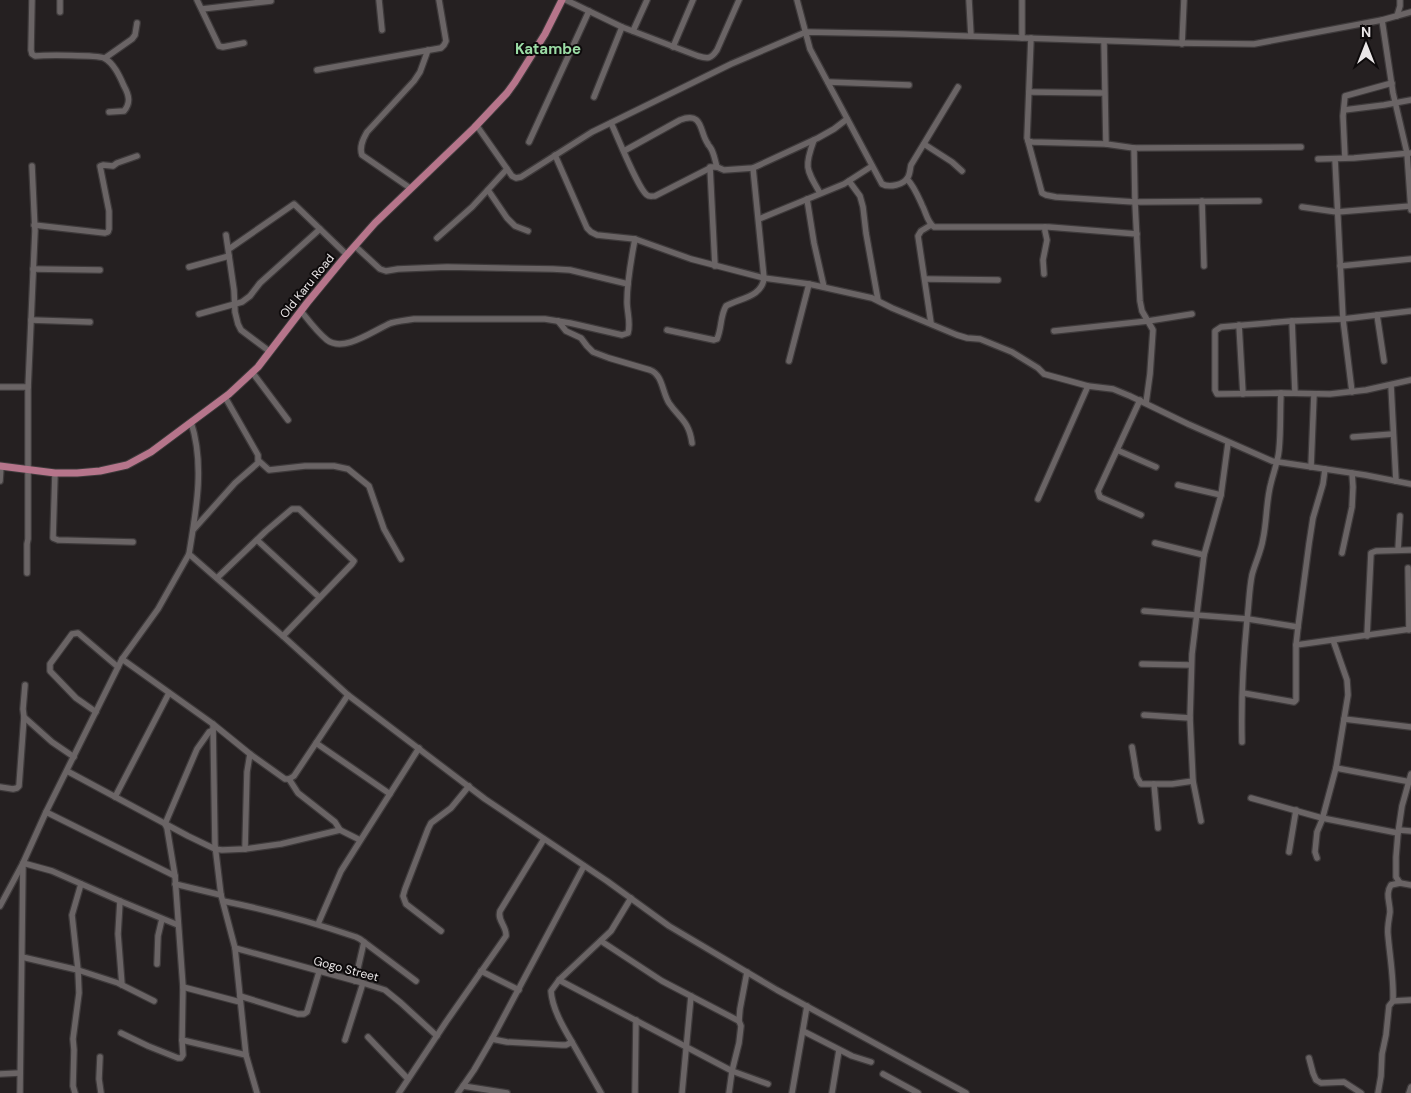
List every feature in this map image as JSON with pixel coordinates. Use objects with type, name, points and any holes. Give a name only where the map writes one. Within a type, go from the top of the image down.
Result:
[{"type":"main road","name":"Old Karu Road","points":[[1,466],[77,474],[100,472],[127,465],[142,457],[225,397],[252,372],[375,223],[477,126],[507,93],[545,34],[562,0]]},
{"type":"street","points":[[32,0],[32,54],[35,56],[105,58],[112,64],[123,83],[129,100],[128,106],[124,111],[109,112]]},
{"type":"street","points":[[60,0],[60,12]]},
{"type":"street","points":[[198,0],[219,46],[244,43]]},
{"type":"street","points":[[379,0],[382,30]]},
{"type":"street","points":[[317,70],[440,48],[446,41],[439,0]]},
{"type":"street","points":[[566,0],[622,27],[707,59],[713,56],[740,0]]},
{"type":"street","points":[[632,31],[647,0]]},
{"type":"street","points":[[673,47],[693,0]]},
{"type":"street","points":[[796,0],[810,48],[872,166],[885,186],[889,187],[907,179],[911,165],[958,87]]},
{"type":"street","points":[[969,0],[971,36]]},
{"type":"street","points":[[1022,0],[1022,38]]},
{"type":"street","points":[[1182,44],[1184,0]]},
{"type":"street","points":[[1398,16],[1400,0]]},
{"type":"street","points":[[202,9],[270,1]]},
{"type":"street","points":[[529,142],[589,11]]},
{"type":"street","points":[[477,126],[512,176],[519,178],[592,132],[731,64],[806,32],[1104,40],[1182,44],[1254,44],[1382,20],[1411,12]]},
{"type":"street","points":[[1302,207],[1337,212],[1411,208],[1409,153],[1396,103],[1382,20]]},
{"type":"street","points":[[105,58],[132,39],[135,35],[137,23]]},
{"type":"street","points":[[594,97],[622,27]]},
{"type":"street","points":[[1031,38],[1027,138],[1043,194],[1056,197],[1135,202],[1259,201]]},
{"type":"street","points":[[1104,40],[1106,144]]},
{"type":"street","points":[[410,188],[362,155],[360,150],[366,132],[414,81],[420,72],[428,50]]},
{"type":"street","points":[[828,82],[909,85]]},
{"type":"street","points":[[1345,158],[1345,95],[1392,83]]},
{"type":"street","points":[[1029,92],[1104,93]]},
{"type":"street","points":[[1344,110],[1411,100]]},
{"type":"street","points":[[624,150],[680,120],[692,118],[702,126],[717,166],[724,170],[753,168],[814,140],[847,119]]},
{"type":"street","points":[[611,123],[638,183],[646,195],[655,196],[717,166]]},
{"type":"street","points":[[814,140],[807,162],[807,169],[820,193]]},
{"type":"street","points":[[1028,141],[1106,144],[1134,148],[1301,147]]},
{"type":"street","points":[[924,144],[952,162],[962,171]]},
{"type":"street","points":[[1134,148],[1140,301],[1142,311],[1153,330],[1150,374],[1143,402],[1098,489],[1099,496],[1141,515]]},
{"type":"street","points":[[1318,159],[1409,153]]},
{"type":"street","points":[[555,155],[584,222],[591,232],[601,236],[635,239],[715,266],[764,278],[809,284],[872,298],[957,335],[980,339],[1012,352],[1038,368],[1044,374],[1088,386],[1113,390],[1143,402],[1228,443],[1277,462],[1411,484]]},
{"type":"street","points":[[34,225],[108,232],[109,210],[100,166],[103,164],[113,166],[137,156]]},
{"type":"street","points":[[1335,159],[1343,319],[1352,392]]},
{"type":"street","points":[[28,573],[28,387],[34,225],[32,166]]},
{"type":"street","points":[[759,219],[844,184],[872,166]]},
{"type":"street","points":[[710,168],[715,266]]},
{"type":"street","points":[[667,330],[714,340],[717,339],[726,306],[746,298],[759,290],[763,284],[759,219],[753,168]]},
{"type":"street","points":[[437,238],[488,190],[507,169]]},
{"type":"street","points":[[907,179],[912,183],[931,226]]},
{"type":"street","points":[[849,180],[860,196],[863,207],[878,300]]},
{"type":"street","points":[[488,190],[507,218],[515,226],[528,231]]},
{"type":"street","points":[[808,199],[814,243],[824,288]]},
{"type":"street","points":[[1202,201],[1204,266]]},
{"type":"street","points":[[189,267],[229,252],[294,204],[347,255]]},
{"type":"street","points":[[931,323],[918,236],[921,231],[931,226],[1046,227],[1136,234]]},
{"type":"street","points":[[1044,274],[1043,260],[1048,240],[1045,231],[1046,227]]},
{"type":"street","points":[[199,314],[242,302],[260,283],[320,229]]},
{"type":"street","points":[[226,236],[238,324],[242,330],[269,351]]},
{"type":"street","points":[[302,310],[327,341],[340,345],[349,343],[402,320],[545,320],[610,331],[622,335],[628,333],[630,328],[627,304],[628,284],[635,239]]},
{"type":"street","points":[[355,246],[380,269],[386,271],[447,267],[553,269],[570,270],[628,284]]},
{"type":"street","points":[[1340,266],[1411,259]]},
{"type":"street","points":[[33,268],[100,270]]},
{"type":"street","points":[[925,279],[998,280]]},
{"type":"street","points":[[789,361],[809,284]]},
{"type":"street","points":[[1411,311],[1343,319],[1292,320],[1221,327],[1215,331],[1215,390],[1217,394],[1330,394],[1352,392],[1411,380]]},
{"type":"street","points":[[1054,331],[1148,321],[1192,314]]},
{"type":"street","points":[[1377,315],[1384,361]]},
{"type":"street","points":[[31,320],[90,322]]},
{"type":"street","points":[[1292,320],[1295,393]]},
{"type":"street","points":[[558,322],[566,331],[581,338],[593,352],[655,373],[661,381],[668,402],[682,418],[689,430],[692,443]]},
{"type":"street","points":[[1238,325],[1242,394]]},
{"type":"street","points":[[252,372],[288,420]]},
{"type":"street","points":[[1391,385],[1396,481]]},
{"type":"street","points":[[1038,499],[1088,386]]},
{"type":"street","points":[[0,387],[28,387]]},
{"type":"street","points":[[1242,742],[1243,659],[1252,575],[1263,540],[1270,484],[1277,462],[1281,425],[1281,393]]},
{"type":"street","points":[[1312,467],[1314,394]]},
{"type":"street","points":[[225,397],[258,455],[259,461],[269,470],[305,466],[348,468],[369,486],[384,529],[401,559]]},
{"type":"street","points":[[0,906],[23,863],[46,812],[122,659],[158,608],[189,554],[196,511],[198,454],[191,422]]},
{"type":"street","points":[[1353,437],[1393,434]]},
{"type":"street","points":[[1201,821],[1193,781],[1190,718],[1191,665],[1204,555],[1221,495],[1228,443]]},
{"type":"street","points":[[1117,450],[1156,467]]},
{"type":"street","points":[[193,530],[235,483],[258,464],[259,461]]},
{"type":"street","points":[[0,481],[1,466]]},
{"type":"street","points":[[1243,694],[1295,701],[1296,645],[1308,544],[1325,469]]},
{"type":"street","points":[[55,473],[53,538],[58,540],[133,542]]},
{"type":"street","points":[[1342,553],[1352,507],[1352,473]]},
{"type":"street","points":[[1178,485],[1221,495]]},
{"type":"street","points":[[217,578],[292,509],[299,509],[354,561],[283,636]]},
{"type":"street","points":[[1398,550],[1400,516]]},
{"type":"street","points":[[257,540],[320,597]]},
{"type":"street","points":[[1155,543],[1204,555]]},
{"type":"street","points":[[1367,636],[1371,553],[1376,551],[1411,550]]},
{"type":"street","points":[[189,554],[348,695],[469,786],[669,926],[777,990],[966,1093]]},
{"type":"street","points":[[1296,645],[1410,630],[1408,568]]},
{"type":"street","points":[[1144,611],[1248,619],[1298,627]]},
{"type":"street","points":[[96,712],[76,698],[50,671],[50,664],[72,634],[78,633],[118,667]]},
{"type":"street","points":[[1317,858],[1315,852],[1317,832],[1336,768],[1348,687],[1334,640]]},
{"type":"street","points":[[122,659],[285,779],[294,776],[348,695]]},
{"type":"street","points":[[1142,664],[1191,665]]},
{"type":"street","points":[[0,787],[13,789],[19,786],[25,684]]},
{"type":"street","points":[[115,797],[169,693]]},
{"type":"street","points":[[1144,714],[1190,718]]},
{"type":"street","points":[[24,716],[52,742],[74,757]]},
{"type":"street","points":[[1344,719],[1411,727]]},
{"type":"street","points":[[121,1033],[178,1058],[181,1058],[183,1055],[183,987],[175,876],[165,824],[197,749],[213,727]]},
{"type":"street","points":[[213,727],[215,849],[222,898],[235,948],[246,1055],[257,1093]]},
{"type":"street","points":[[316,743],[390,794]]},
{"type":"street","points":[[1132,747],[1138,781],[1141,784],[1172,784],[1193,781]]},
{"type":"street","points":[[318,924],[341,871],[419,748]]},
{"type":"street","points":[[245,849],[246,789],[250,754]]},
{"type":"street","points":[[1336,768],[1410,782]]},
{"type":"street","points":[[67,771],[215,849],[245,849],[281,844],[340,830]]},
{"type":"street","points":[[1400,883],[1396,877],[1398,832],[1402,806],[1411,774]]},
{"type":"street","points":[[289,779],[293,788],[336,822],[340,830],[360,840]]},
{"type":"street","points":[[1154,784],[1158,828]]},
{"type":"street","points":[[441,930],[406,904],[403,896],[431,823],[451,808],[469,786]]},
{"type":"street","points":[[1251,798],[1322,818],[1398,832],[1411,831]]},
{"type":"street","points":[[1289,852],[1296,810]]},
{"type":"street","points":[[46,812],[175,876]]},
{"type":"street","points":[[399,1093],[506,936],[507,932],[499,917],[500,911],[544,839]]},
{"type":"street","points":[[23,863],[52,871],[178,926]]},
{"type":"street","points":[[20,1093],[23,863]]},
{"type":"street","points":[[458,1093],[492,1039],[584,866]]},
{"type":"street","points":[[1378,1093],[1382,1054],[1390,1006],[1393,1002],[1394,984],[1388,935],[1390,911],[1387,892],[1391,886],[1400,883],[1411,885]]},
{"type":"street","points":[[75,1093],[73,1086],[73,1039],[78,993],[78,970],[72,915],[81,884]]},
{"type":"street","points":[[175,884],[318,924],[356,937],[416,982]]},
{"type":"street","points":[[602,1093],[558,1014],[552,998],[552,991],[559,980],[611,931],[631,898]]},
{"type":"street","points":[[120,901],[118,934],[122,985]]},
{"type":"street","points":[[157,964],[158,936],[162,919]]},
{"type":"street","points":[[601,941],[662,981],[739,1021]]},
{"type":"street","points":[[355,980],[364,942]]},
{"type":"street","name":"Gogo Street","points":[[235,948],[319,972],[355,980],[388,992],[437,1036]]},
{"type":"street","points":[[22,957],[78,970],[122,985],[154,1000]]},
{"type":"street","points":[[481,971],[519,990]]},
{"type":"street","points":[[183,987],[240,999],[248,998],[298,1014],[304,1014],[307,1012],[319,972]]},
{"type":"street","points":[[730,1093],[732,1071],[741,1026],[739,1021],[740,1009],[747,972]]},
{"type":"street","points":[[559,980],[732,1071],[768,1084]]},
{"type":"street","points":[[345,1040],[364,983]]},
{"type":"street","points":[[682,1093],[691,996]]},
{"type":"street","points":[[1393,1002],[1411,1000]]},
{"type":"street","points":[[792,1093],[807,1006]]},
{"type":"street","points":[[635,1093],[636,1020]]},
{"type":"street","points":[[803,1031],[839,1050],[864,1061],[871,1062]]},
{"type":"street","points":[[368,1037],[408,1079]]},
{"type":"street","points":[[492,1039],[562,1046],[572,1042]]},
{"type":"street","points":[[182,1040],[246,1055]]},
{"type":"street","points":[[832,1093],[839,1050]]},
{"type":"street","points":[[100,1057],[99,1079],[101,1093]]},
{"type":"street","points":[[1309,1058],[1312,1073],[1316,1080],[1321,1083],[1344,1082],[1361,1093]]},
{"type":"street","points":[[0,1074],[20,1073]]},
{"type":"street","points":[[883,1074],[918,1093]]},
{"type":"street","points":[[464,1086],[507,1093]]},
{"type":"street","points":[[1409,1093],[1411,1087]]},
{"type":"district","name":"Katambe","points":[[548,49]]}]
